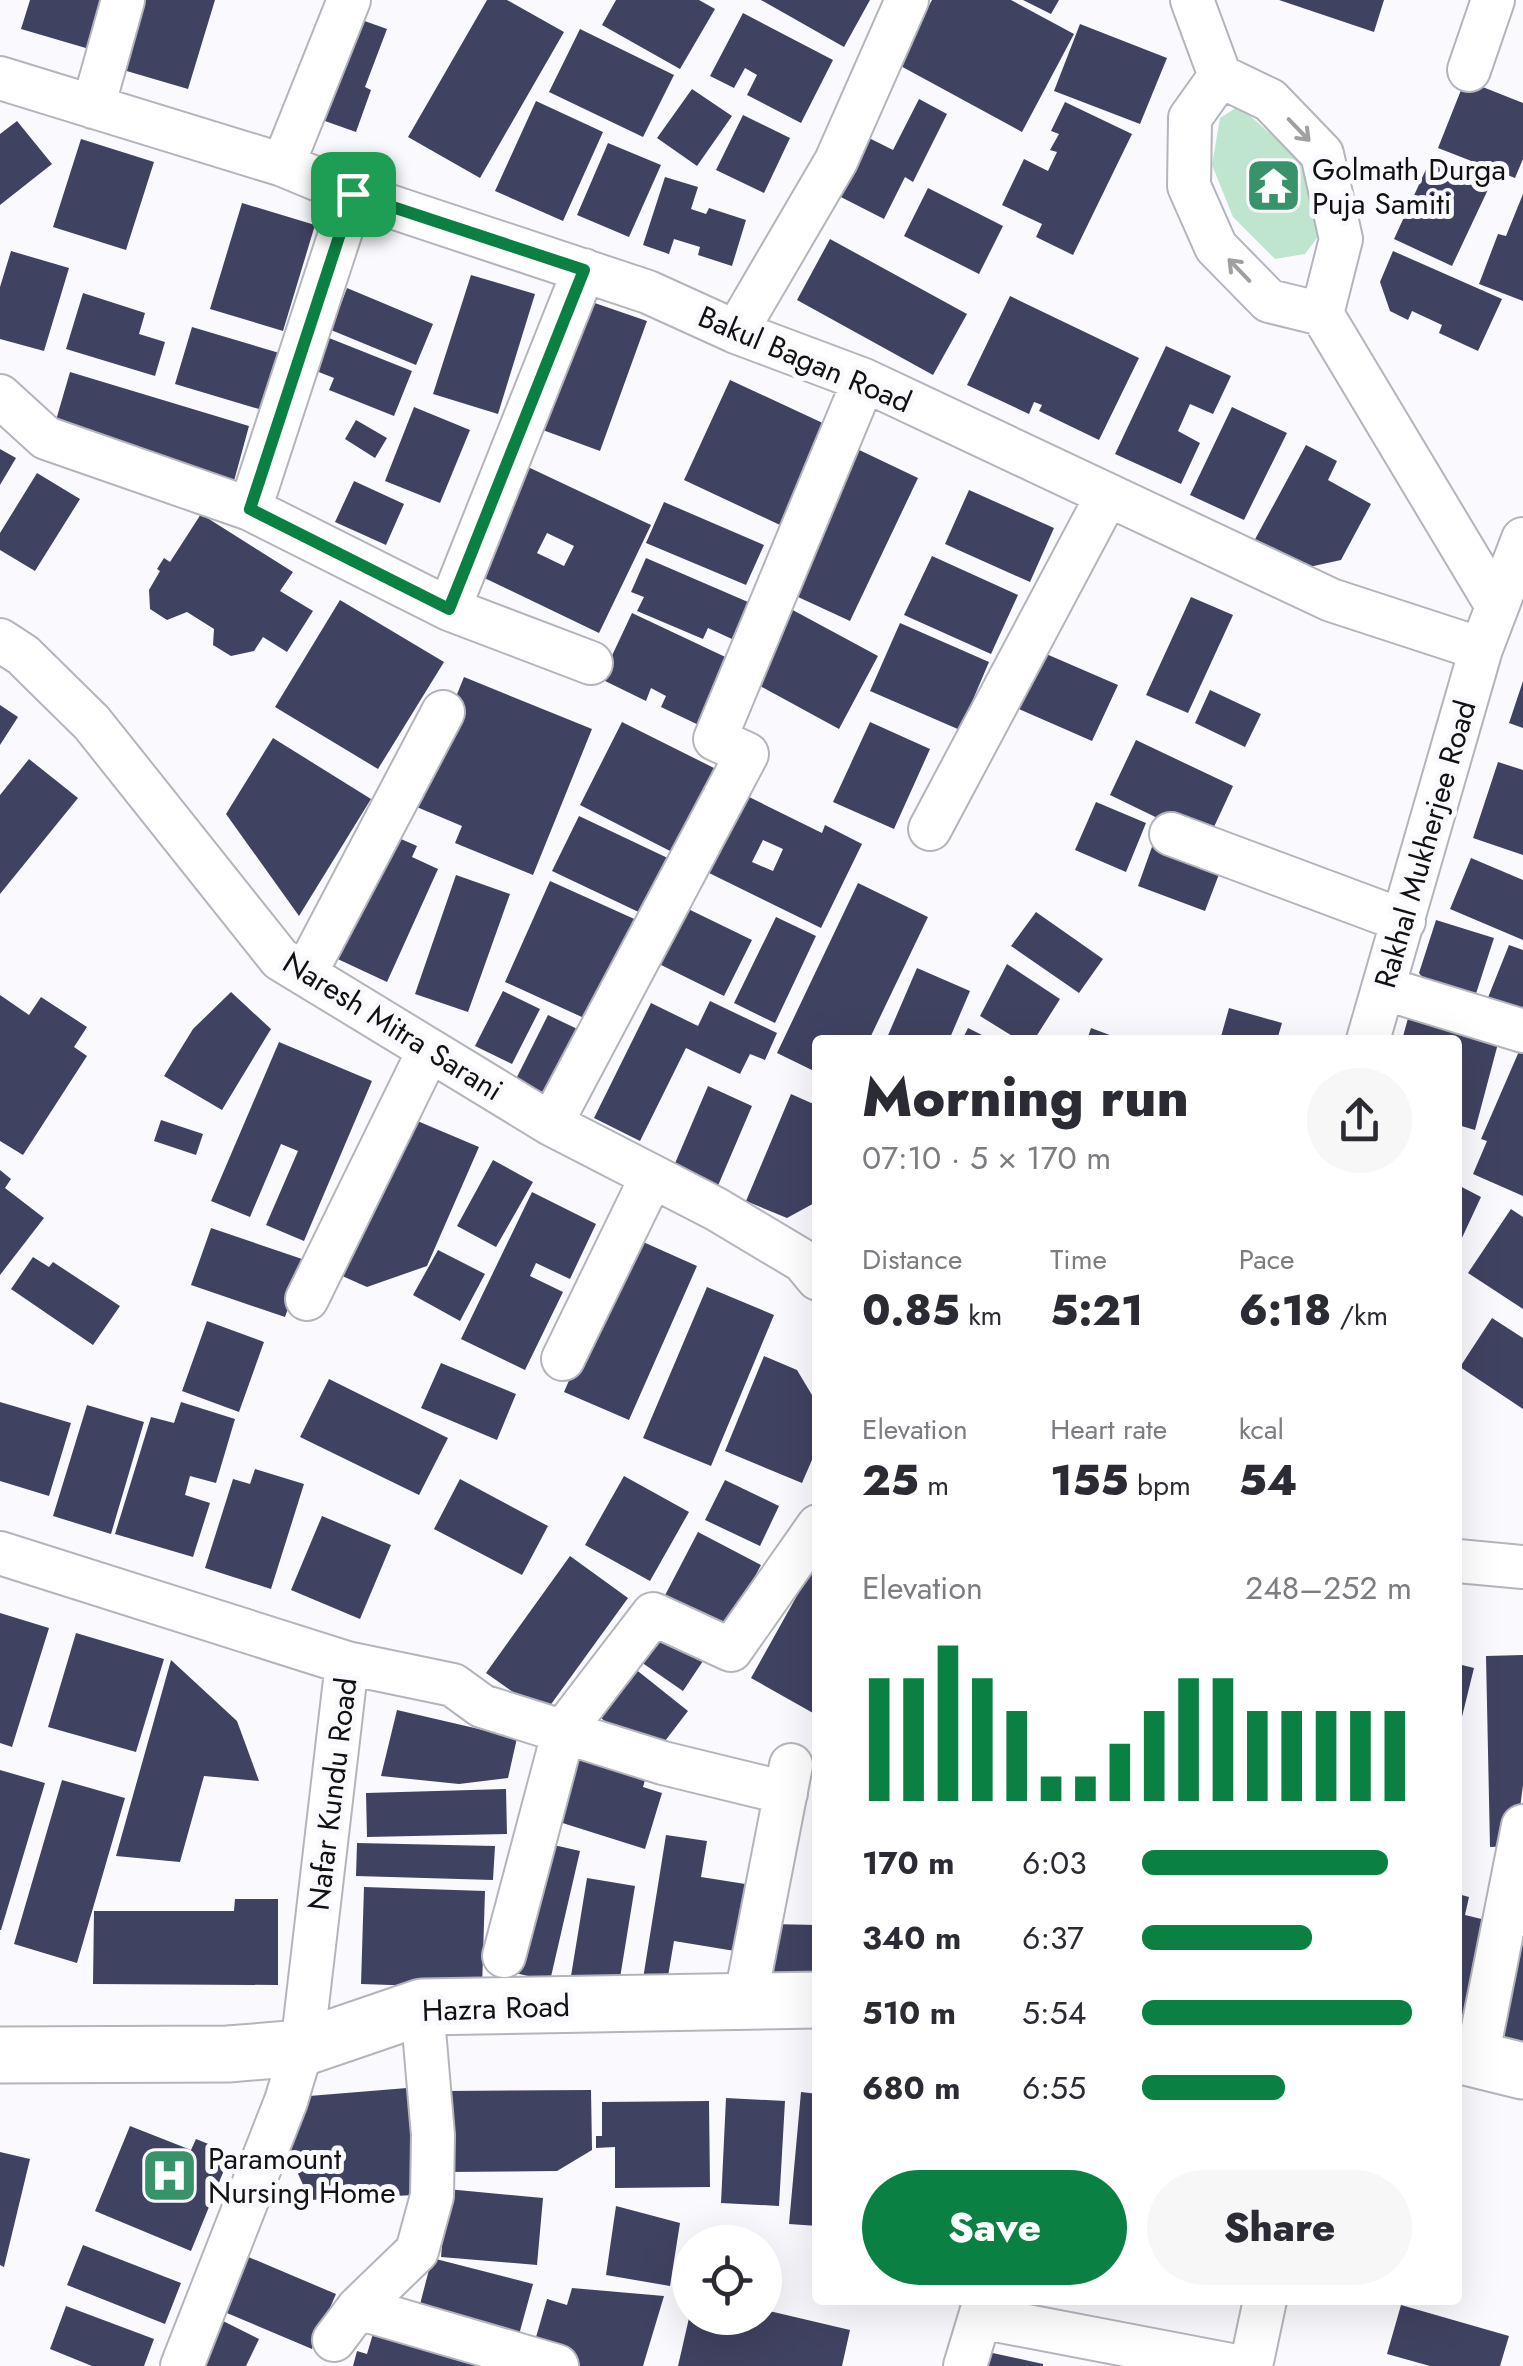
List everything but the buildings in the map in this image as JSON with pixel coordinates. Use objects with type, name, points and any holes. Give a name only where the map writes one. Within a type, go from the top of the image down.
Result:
[{"type":"main road","name":"Hazra Road","points":[[0,2055],[228,2054],[302,2048],[422,2007],[812,2000]]},
{"type":"street","points":[[93,106],[123,0]]},
{"type":"street","points":[[283,165],[349,0]]},
{"type":"street","points":[[736,332],[836,161],[907,0]]},
{"type":"street","points":[[1192,0],[1220,76],[1270,100],[1322,154],[1340,239],[1322,314],[1497,606]]},
{"type":"street","points":[[1469,70],[1494,0]]},
{"type":"street","points":[[1220,76],[1190,118],[1188,186],[1216,247],[1269,301],[1322,314]]},
{"type":"street","name":"Bakul Bagan Road","points":[[0,78],[283,165],[353,194],[648,292],[736,332],[864,380],[1332,600],[1481,649]]},
{"type":"street","points":[[250,509],[353,194]]},
{"type":"street","points":[[449,609],[584,270]]},
{"type":"street","points":[[551,1124],[748,754],[715,739],[864,380]]},
{"type":"street","points":[[0,396],[46,438],[250,509],[449,609],[592,663]]},
{"type":"street","points":[[930,829],[1107,496]]},
{"type":"street","points":[[1481,649],[1523,539]]},
{"type":"street","name":"Naresh Mitra Sarani","points":[[0,640],[23,654],[92,722],[280,959],[551,1124],[812,1258]]},
{"type":"street","name":"Rakhal Mukherjee Road","points":[[1370,1035],[1481,649]]},
{"type":"street","points":[[305,974],[443,712]]},
{"type":"street","points":[[1171,834],[1404,921]]},
{"type":"street","points":[[1384,988],[1523,1031]]},
{"type":"street","points":[[307,1300],[428,1050]]},
{"type":"street","points":[[563,1359],[652,1176]]},
{"type":"street","points":[[504,1956],[564,1730],[653,1614],[730,1650],[812,1534]]},
{"type":"street","name":"Nafar Kundu Road","points":[[0,1553],[347,1662],[302,2048],[286,2102],[182,2366]]},
{"type":"street","points":[[1462,1561],[1523,1567]]},
{"type":"street","points":[[347,1662],[453,1685],[482,1706],[663,1763],[788,1779],[746,2001]]},
{"type":"street","points":[[1486,2061],[1523,1826]]},
{"type":"street","points":[[422,2007],[433,2135],[432,2196],[417,2251],[346,2324],[556,2366]]},
{"type":"street","points":[[1250,2366],[1265,2305]]},
{"type":"street","points":[[965,2366],[982,2309],[1236,2366]]},
{"type":"green space","points":[[1239,106],[1299,159],[1323,230],[1305,254],[1275,259],[1233,217],[1212,165],[1220,118]]},
{"type":"place","name":"Golmath Durga Puja Samiti","points":[[1273,186]]},
{"type":"place","name":"Paramount Nursing Home","points":[[169,2175]]},
{"type":"route","points":[[353,194],[584,270],[449,609],[250,509],[353,194]]}]
